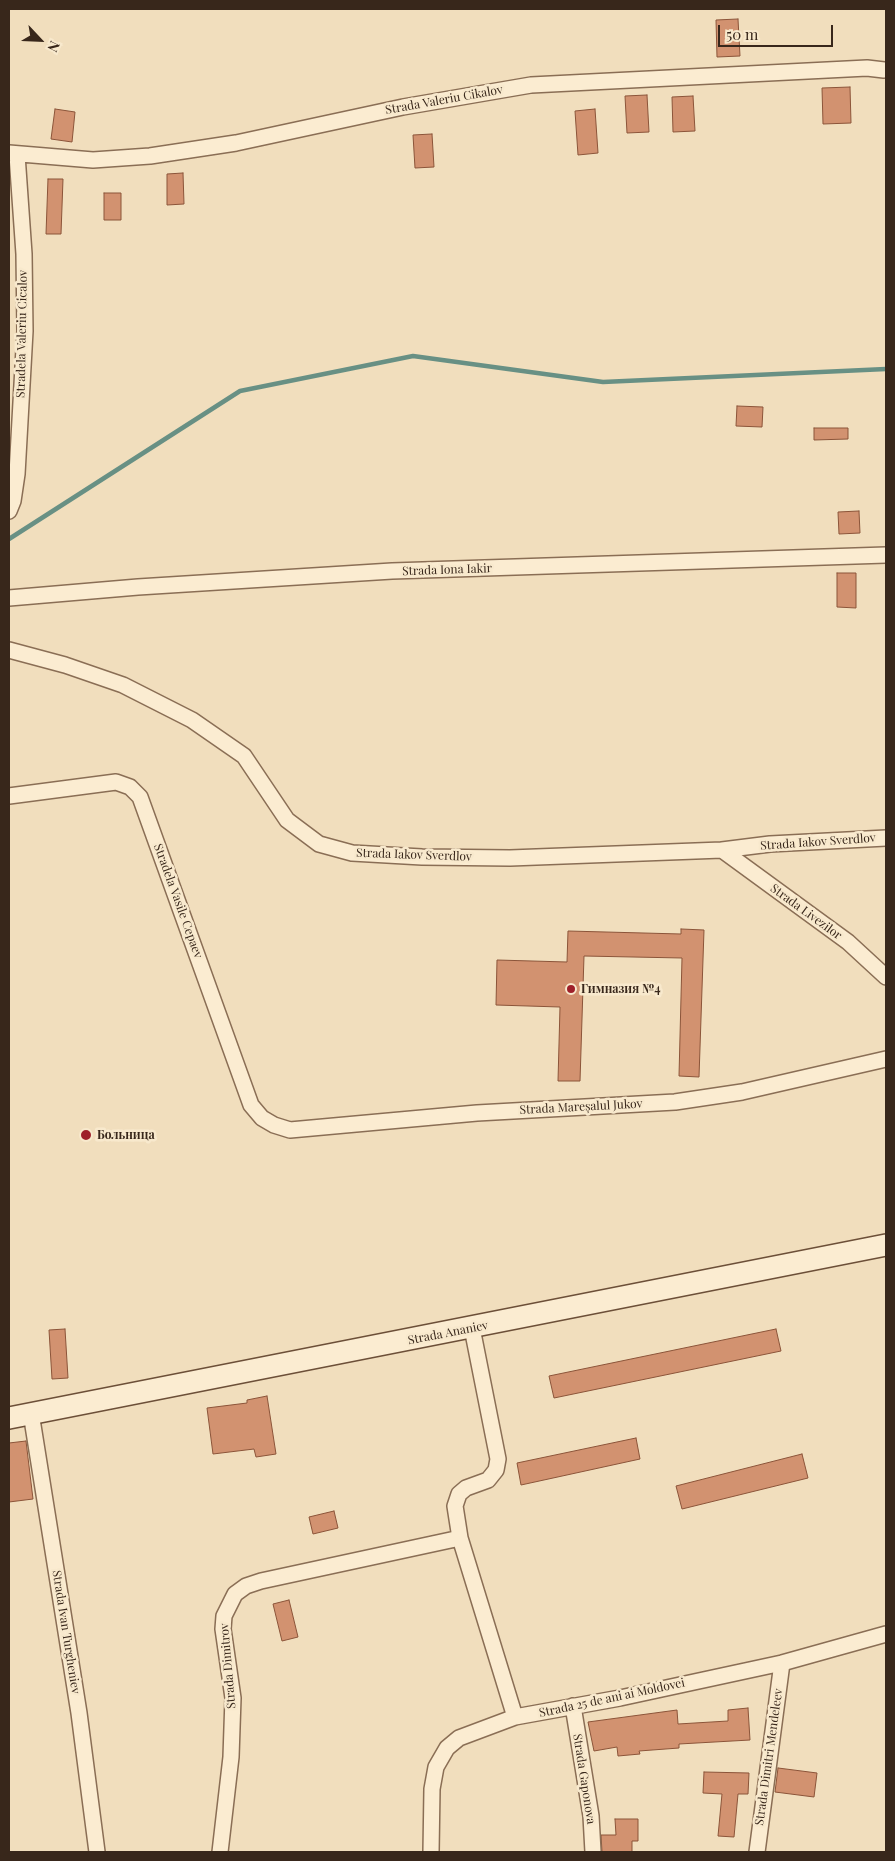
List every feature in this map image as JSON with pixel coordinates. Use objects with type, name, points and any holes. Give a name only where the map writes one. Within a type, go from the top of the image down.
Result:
[{"type":"street","name":"Strada Valeriu Cikalov","points":[[13,154],[93,160],[150,156],[236,142],[403,107],[531,85],[867,68],[884,70]]},
{"type":"street","name":"Stradela Valeriu Cicalov","points":[[9,511],[13,501],[17,474],[25,331],[24,254],[13,154]]},
{"type":"street","name":"Strada Iona Iakir","points":[[9,598],[148,586],[392,571],[886,555]]},
{"type":"street","name":"Strada Iakov Sverdlov","points":[[9,650],[65,665],[123,685],[192,720],[244,756],[287,820],[319,844],[352,853],[422,857],[510,858],[722,850],[770,844],[886,838]]},
{"type":"street","name":"Stradela Vasile Cepaev","points":[[9,796],[116,782],[130,787],[140,797],[251,1105],[262,1118],[274,1126]]},
{"type":"street","name":"Strada Livezilor","points":[[722,850],[848,942],[886,977]]},
{"type":"street","name":"Strada Mareșalul Jukov","points":[[274,1126],[290,1130],[477,1113],[675,1102],[742,1092],[886,1059]]},
{"type":"street","name":"Strada Ananiev","points":[[9,1418],[886,1245]]},
{"type":"street","points":[[472,1328],[498,1459],[496,1470],[488,1480],[474,1483],[459,1494],[455,1506],[460,1538],[515,1717]]},
{"type":"street","name":"Strada Ivan Turgheniev","points":[[31,1413],[79,1713],[97,1852]]},
{"type":"street","name":"Strada Dimitrov","points":[[220,1852],[231,1757],[233,1698],[223,1629],[224,1616],[235,1594],[246,1586],[261,1581],[460,1538]]},
{"type":"street","name":"Strada 25 de ani ai Moldovei","points":[[431,1852],[432,1789],[436,1767],[447,1748],[459,1738],[515,1717],[782,1663],[886,1634]]},
{"type":"street","name":"Strada Dimitri Mendeleev","points":[[757,1852],[782,1663]]},
{"type":"street","name":"Strada Gaponova","points":[[573,1706],[591,1816],[593,1852]]},
{"type":"building","points":[[738,19],[740,56],[717,57],[716,20]]},
{"type":"building","points":[[850,87],[851,123],[823,124],[822,88]]},
{"type":"building","points":[[647,95],[649,132],[627,133],[625,96]]},
{"type":"building","points":[[693,96],[695,131],[673,132],[672,97]]},
{"type":"building","points":[[55,109],[75,112],[72,142],[51,139]]},
{"type":"building","points":[[595,109],[598,153],[578,155],[575,111]]},
{"type":"building","points":[[432,134],[434,167],[415,168],[413,135]]},
{"type":"building","points":[[183,173],[184,204],[167,205],[167,174]]},
{"type":"building","points":[[48,179],[63,179],[61,234],[46,234]]},
{"type":"building","points":[[104,193],[121,193],[121,220],[104,220]]},
{"type":"building","points":[[737,406],[763,407],[762,427],[736,426]]},
{"type":"building","points":[[814,428],[848,428],[848,439],[814,440]]},
{"type":"building","points":[[859,511],[860,533],[839,534],[838,512]]},
{"type":"building","points":[[837,573],[856,573],[856,608],[837,607]]},
{"type":"building","points":[[681,929],[704,930],[699,1077],[679,1076],[682,958],[584,956],[580,1081],[558,1081],[560,1007],[496,1005],[497,960],[567,962],[568,931],[681,934]]},
{"type":"building","points":[[65,1329],[68,1378],[52,1379],[49,1330]]},
{"type":"building","points":[[776,1329],[781,1351],[554,1398],[549,1376]]},
{"type":"building","points":[[267,1396],[276,1454],[256,1457],[254,1449],[213,1454],[207,1408],[247,1403],[247,1400]]},
{"type":"building","points":[[636,1438],[640,1459],[521,1485],[517,1463]]},
{"type":"building","points":[[26,1441],[33,1499],[9,1502],[9,1443]]},
{"type":"building","points":[[802,1454],[808,1478],[682,1509],[676,1486]]},
{"type":"building","points":[[334,1511],[338,1528],[313,1534],[309,1517]]},
{"type":"building","points":[[289,1600],[298,1637],[282,1641],[273,1604]]},
{"type":"building","points":[[748,1708],[750,1740],[679,1744],[679,1748],[639,1751],[640,1754],[618,1756],[617,1747],[594,1751],[588,1722],[677,1710],[678,1724],[728,1721],[728,1710]]},
{"type":"building","points":[[778,1768],[817,1773],[814,1797],[775,1792]]},
{"type":"building","points":[[704,1772],[749,1773],[748,1794],[738,1794],[734,1837],[718,1836],[722,1794],[703,1793]]},
{"type":"building","points":[[615,1819],[638,1819],[638,1841],[632,1841],[632,1852],[602,1852],[601,1835],[616,1835]]},
{"type":"waterway","points":[[9,539],[240,391],[413,356],[603,382],[886,369]]},
{"type":"place","name":"Гимназия №4","points":[[571,989]]},
{"type":"place","name":"Больница","points":[[86,1135]]}]
